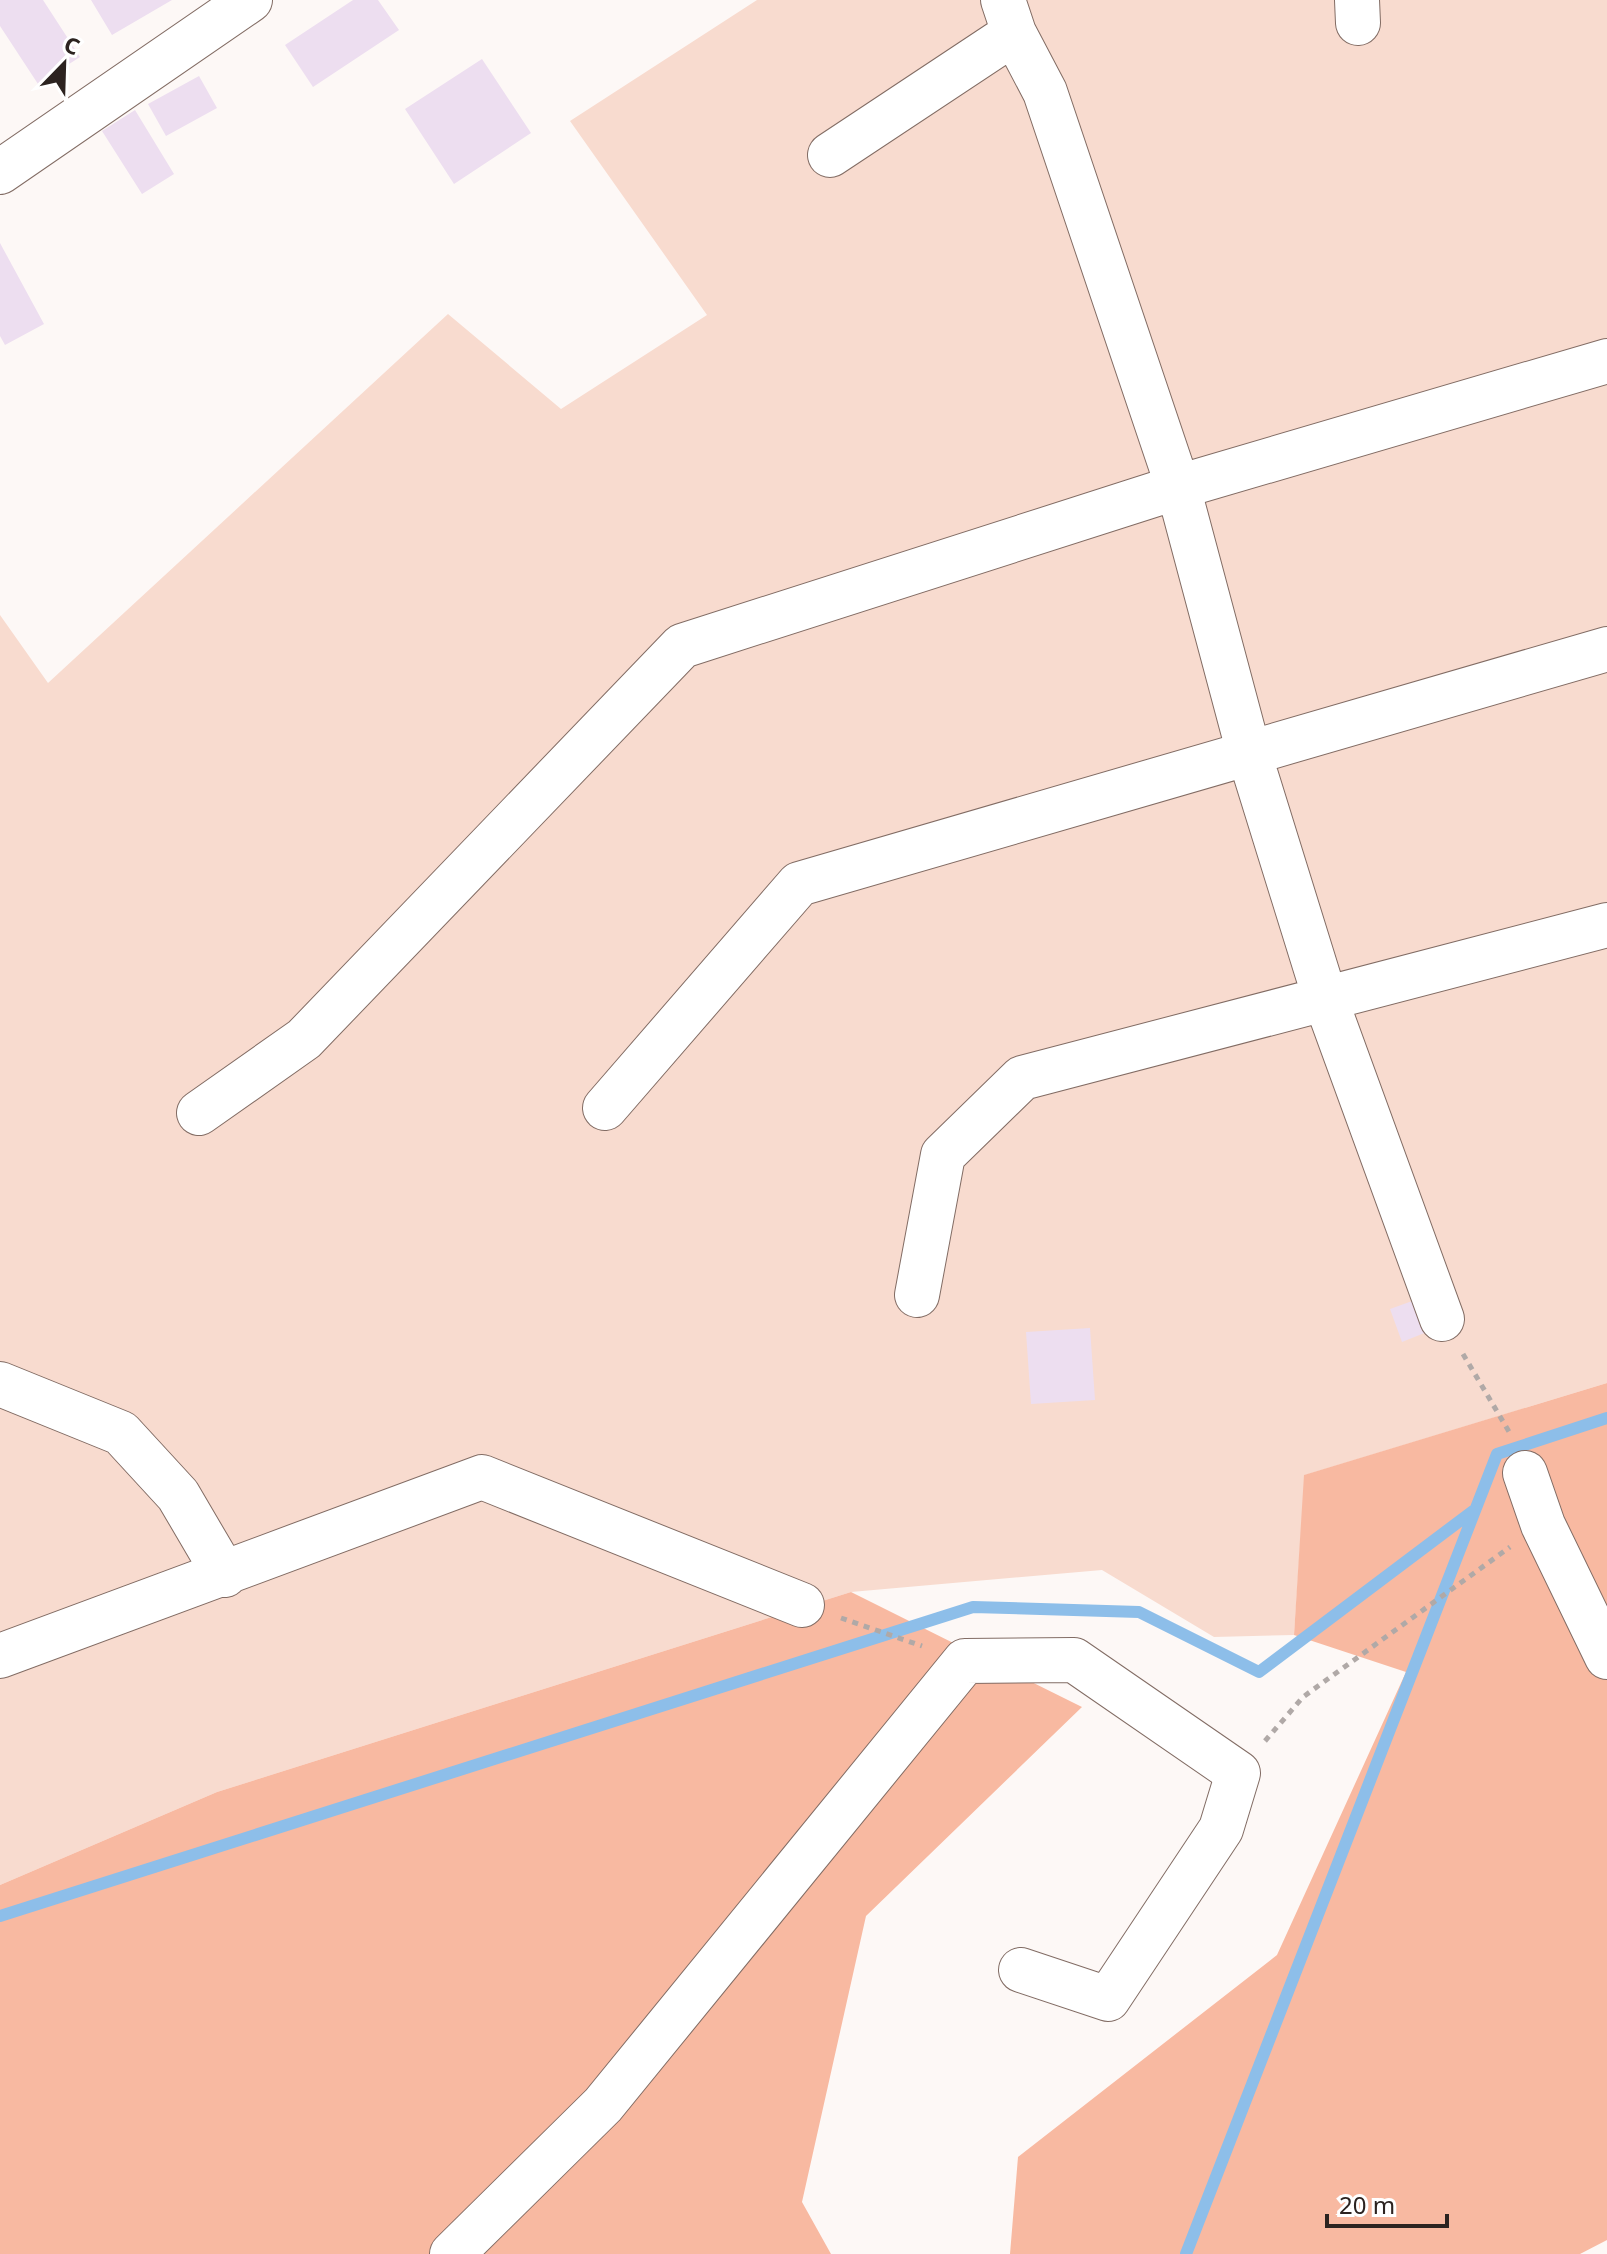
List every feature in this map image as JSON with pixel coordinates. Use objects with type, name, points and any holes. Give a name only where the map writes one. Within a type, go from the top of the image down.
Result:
[{"type":"street","points":[[0,172],[250,0]]},
{"type":"street","points":[[830,155],[1008,16],[1045,92],[1178,487],[1249,753],[1325,998],[1442,1319]]},
{"type":"street","points":[[199,1113],[304,1039],[682,646],[1178,487],[1607,361]]},
{"type":"street","points":[[605,1108],[799,884],[1607,649]]},
{"type":"street","points":[[917,1295],[943,1155],[1022,1078],[1607,925]]},
{"type":"street","points":[[0,1384],[121,1433],[178,1495],[225,1575]]},
{"type":"street","points":[[1525,1473],[1543,1525],[1607,1657]]},
{"type":"street","points":[[0,1656],[482,1477],[802,1605]]},
{"type":"street","points":[[452,2254],[603,2105],[965,1661],[1074,1660],[1238,1773],[1221,1829],[1108,1999],[1021,1970]]},
{"type":"path","points":[[1442,1319],[1508,1426]]},
{"type":"path","points":[[1238,1773],[1303,1697],[1447,1589],[1543,1525]]},
{"type":"path","points":[[802,1605],[965,1661]]},
{"type":"shaded area","points":[[757,0],[1607,0],[1607,1383],[1305,1475],[1294,1635],[1214,1637],[1102,1570],[851,1592],[217,1792],[0,1885],[0,615],[48,683],[448,314],[561,409],[707,315],[570,121]]},
{"type":"shaded area","points":[[1607,1383],[1607,2240],[1580,2254],[1010,2254],[1018,2157],[1277,1955],[1406,1672],[1294,1635],[1304,1475]]},
{"type":"shaded area","points":[[851,1592],[1082,1707],[866,1916],[802,2202],[831,2254],[0,2254],[0,1885],[217,1792]]},
{"type":"building","points":[[0,0],[43,0],[80,57],[38,84],[0,26]]},
{"type":"building","points":[[91,0],[172,0],[112,35]]},
{"type":"building","points":[[353,0],[378,0],[399,30],[313,87],[285,45]]},
{"type":"building","points":[[482,59],[531,133],[454,184],[405,109]]},
{"type":"building","points":[[199,76],[217,108],[166,136],[148,104]]},
{"type":"building","points":[[135,110],[174,174],[142,194],[102,131]]},
{"type":"building","points":[[0,243],[44,324],[5,345],[0,336]]},
{"type":"building","points":[[1415,1300],[1427,1332],[1402,1342],[1390,1309]]},
{"type":"building","points":[[1090,1328],[1095,1400],[1031,1404],[1026,1332]]},
{"type":"waterway","points":[[1186,2254],[1497,1454],[1607,1418]]},
{"type":"waterway","points":[[0,1916],[973,1607],[1139,1612],[1259,1672],[1473,1511]]}]
